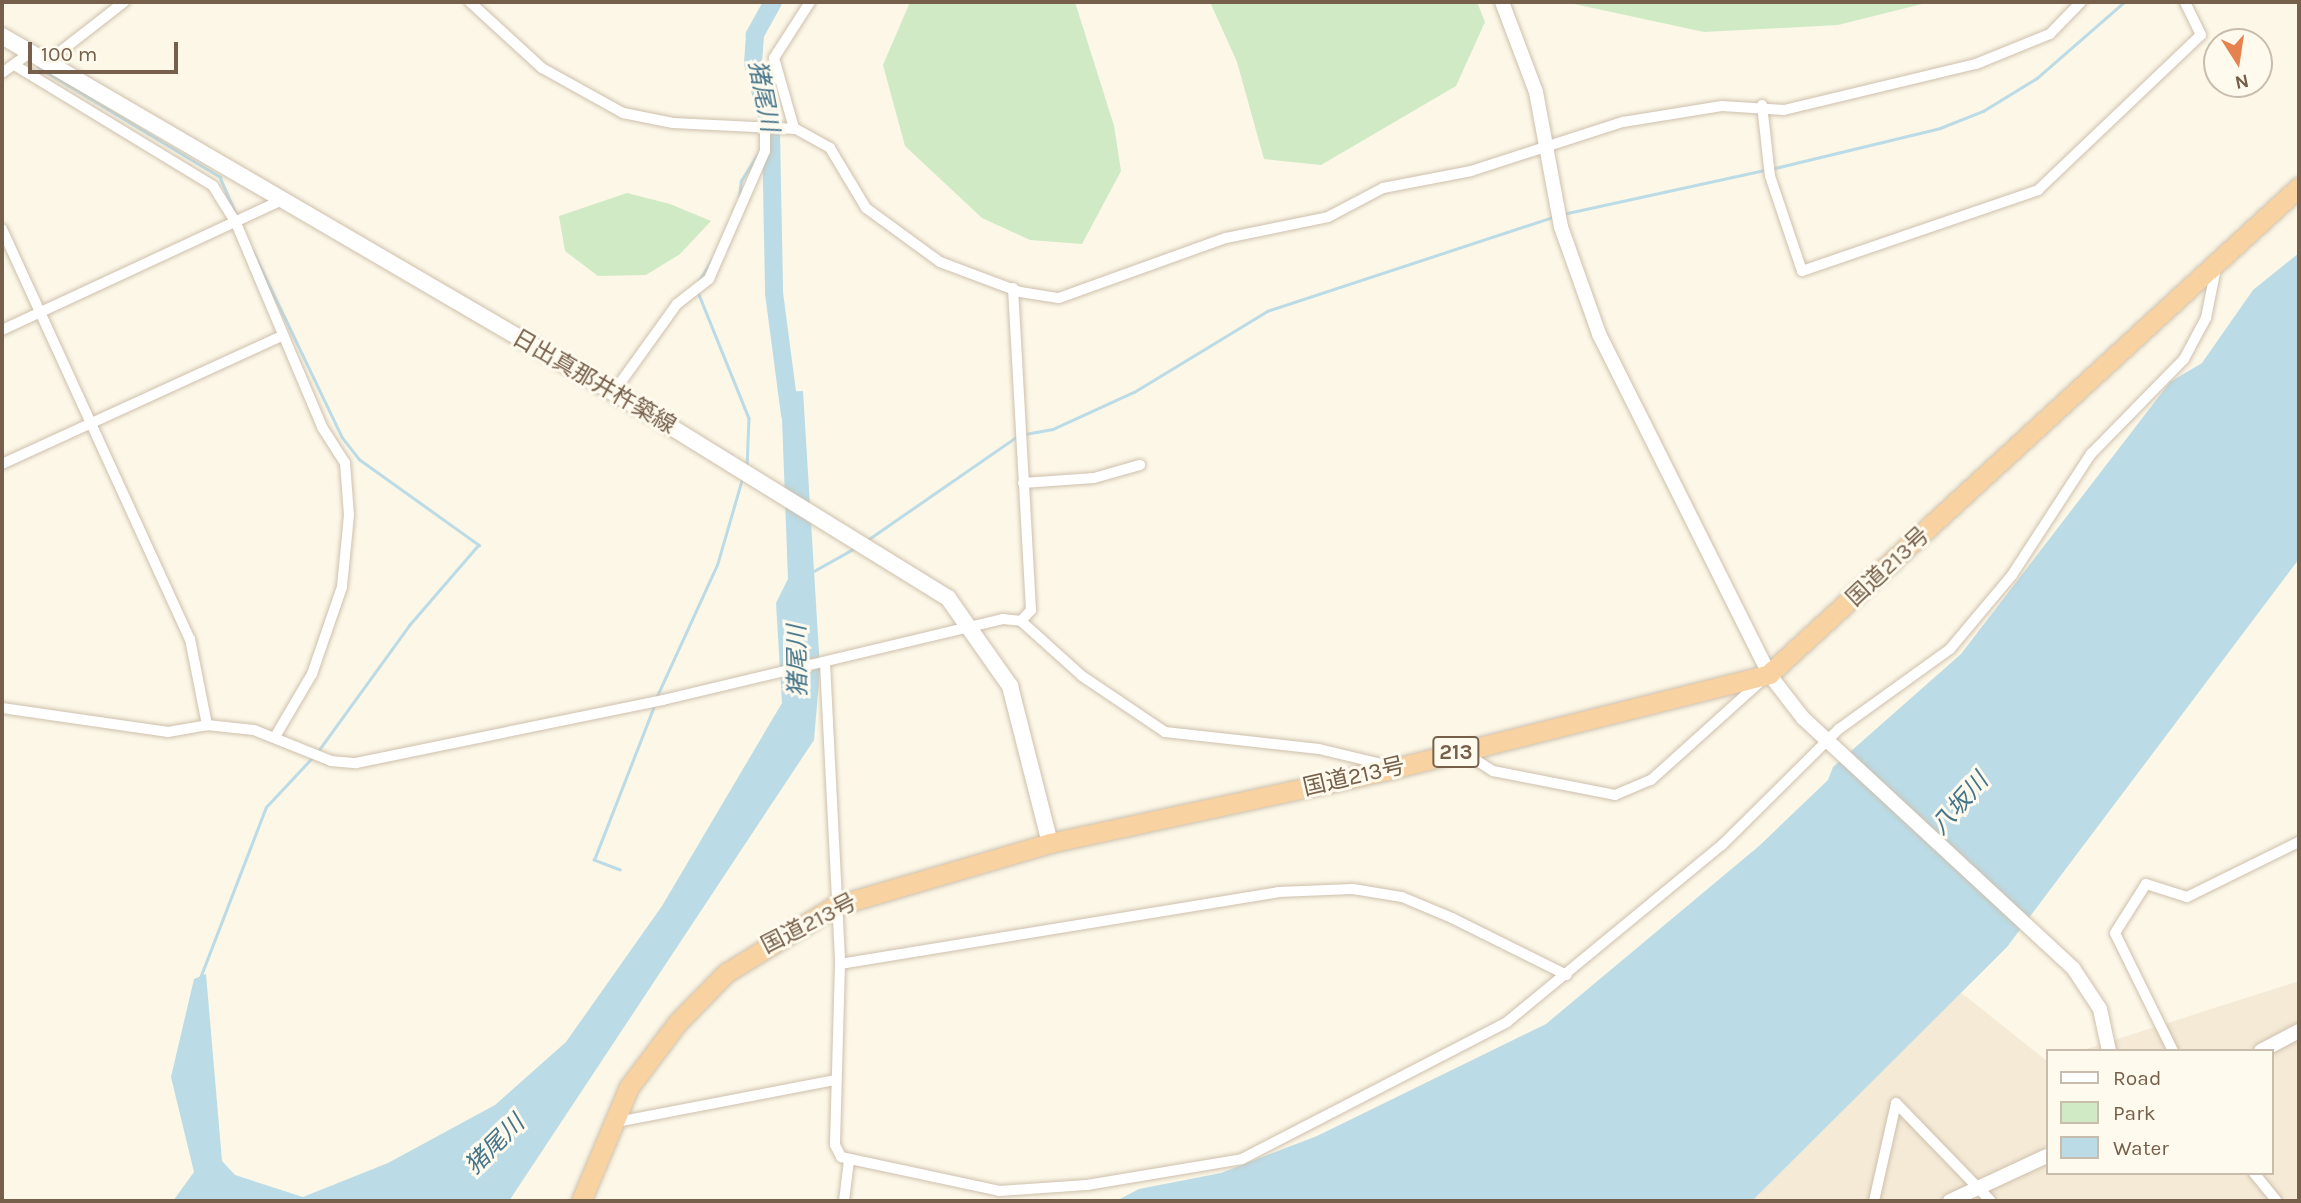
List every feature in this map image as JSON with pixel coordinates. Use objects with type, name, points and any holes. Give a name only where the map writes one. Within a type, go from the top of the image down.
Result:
[{"type":"highway","name":"国道213号","points":[[581,1201],[611,1123],[644,1063],[690,1007],[752,954],[835,906],[1050,843],[1396,768],[1769,674],[2218,257],[2299,187]]},
{"type":"main road","name":"日出真那井杵築線","points":[[2,36],[736,466],[948,598],[974,627],[1010,685],[1050,843]]},
{"type":"street","points":[[47,62],[124,2]]},
{"type":"street","points":[[470,2],[542,68],[623,113],[673,123],[739,123],[794,128],[830,148],[866,208],[940,262],[1046,298],[1085,293],[1226,238],[1328,217],[1383,188],[1544,148],[1623,122],[1762,105],[1784,110],[1976,64],[2050,34],[2081,2]]},
{"type":"street","points":[[794,128],[774,58],[810,2]]},
{"type":"street","points":[[1502,2],[1536,92],[1544,148],[1561,227],[1599,334],[1769,674],[1829,741],[2087,985],[2100,1009],[2109,1049]]},
{"type":"street","points":[[1762,105],[1770,170],[1802,271],[2019,198],[2045,184],[2201,35],[2185,2]]},
{"type":"street","points":[[2,73],[16,66],[30,53]]},
{"type":"street","points":[[16,66],[206,180],[241,220],[281,336],[345,463],[349,515],[335,611],[312,674],[276,735]]},
{"type":"street","points":[[612,393],[677,304],[709,279],[765,151],[765,125]]},
{"type":"street","points":[[2,330],[282,200]]},
{"type":"street","points":[[2,229],[190,639],[207,725]]},
{"type":"street","points":[[825,663],[835,906],[841,964],[835,1145],[849,1162],[924,1170],[999,1191],[1087,1185],[1242,1159],[1496,1028],[1567,975],[1722,845],[1829,741],[1976,622],[2091,454],[2184,359],[2206,318],[2218,257]]},
{"type":"street","points":[[2,708],[167,732],[207,725],[276,735],[315,755],[344,763],[398,759],[769,677],[974,627],[1021,621],[1031,610],[1013,288]]},
{"type":"street","points":[[2,464],[281,336]]},
{"type":"street","points":[[1023,482],[1094,478],[1140,465]]},
{"type":"street","points":[[1021,621],[1082,676],[1166,732],[1320,749],[1396,768]]},
{"type":"street","points":[[1462,751],[1493,771],[1615,795],[1651,780],[1769,674]]},
{"type":"street","points":[[2172,1049],[2115,933],[2146,884],[2187,897],[2299,842]]},
{"type":"street","points":[[841,964],[1278,892],[1353,889],[1402,897],[1452,918],[1567,975]]},
{"type":"street","points":[[2265,1049],[2299,1031]]},
{"type":"street","points":[[611,1123],[836,1080]]},
{"type":"street","points":[[1874,1201],[1896,1103],[1988,1195]]},
{"type":"street","points":[[1950,1201],[1988,1195],[2046,1157]]},
{"type":"street","points":[[844,1201],[849,1162]]},
{"type":"street","points":[[2256,1175],[2277,1201]]},
{"type":"shaded area","points":[[2299,981],[2299,1201],[1752,1201],[1959,991],[2046,1060],[2046,1175],[2273,1175],[2273,1049],[2086,1049]]},
{"type":"green space","points":[[910,2],[1075,2],[1114,126],[1121,171],[1082,244],[1030,240],[982,218],[905,146],[883,65]]},
{"type":"green space","points":[[1210,2],[1477,2],[1485,22],[1456,86],[1321,165],[1264,159],[1237,62]]},
{"type":"green space","points":[[1565,2],[1930,2],[1838,25],[1704,32]]},
{"type":"green space","points":[[627,193],[670,204],[711,221],[680,254],[646,275],[598,276],[565,251],[559,216]]},
{"type":"water","name":"八坂川","points":[[2299,253],[2299,559],[2007,947],[1752,1201],[1116,1201],[1139,1189],[1221,1173],[1317,1136],[1546,1024],[1759,846],[1828,780],[1833,767],[1961,654],[2170,382],[2202,363],[2253,290]]},
{"type":"water","points":[[803,391],[820,669],[814,740],[509,1201],[173,1201],[194,1172],[171,1077],[194,979],[206,974],[222,1161],[235,1175],[303,1197],[388,1163],[495,1105],[566,1042],[662,906],[782,703],[776,603],[788,579],[781,392]]},
{"type":"waterway","name":"猪尾川","points":[[773,2],[755,35],[753,63],[771,132],[774,293],[790,415]]},
{"type":"waterway","points":[[1771,169],[1940,128],[1983,111],[2037,78],[2124,2]]},
{"type":"waterway","points":[[38,67],[220,177],[237,216]]},
{"type":"waterway","points":[[739,199],[741,181],[761,149]]},
{"type":"waterway","points":[[1563,214],[1765,170]]},
{"type":"waterway","points":[[1025,434],[1053,429],[1134,392],[1267,311],[1553,217]]},
{"type":"waterway","points":[[253,251],[342,437],[359,459],[479,545],[410,625],[318,752]]},
{"type":"waterway","points":[[695,287],[713,258]]},
{"type":"waterway","points":[[698,292],[749,418],[747,467]]},
{"type":"waterway","points":[[866,541],[1019,435]]},
{"type":"waterway","points":[[657,696],[717,565],[742,479]]},
{"type":"waterway","points":[[812,572],[855,548]]},
{"type":"waterway","points":[[620,870],[594,860],[654,706]]},
{"type":"waterway","points":[[200,978],[266,807],[313,757]]}]
